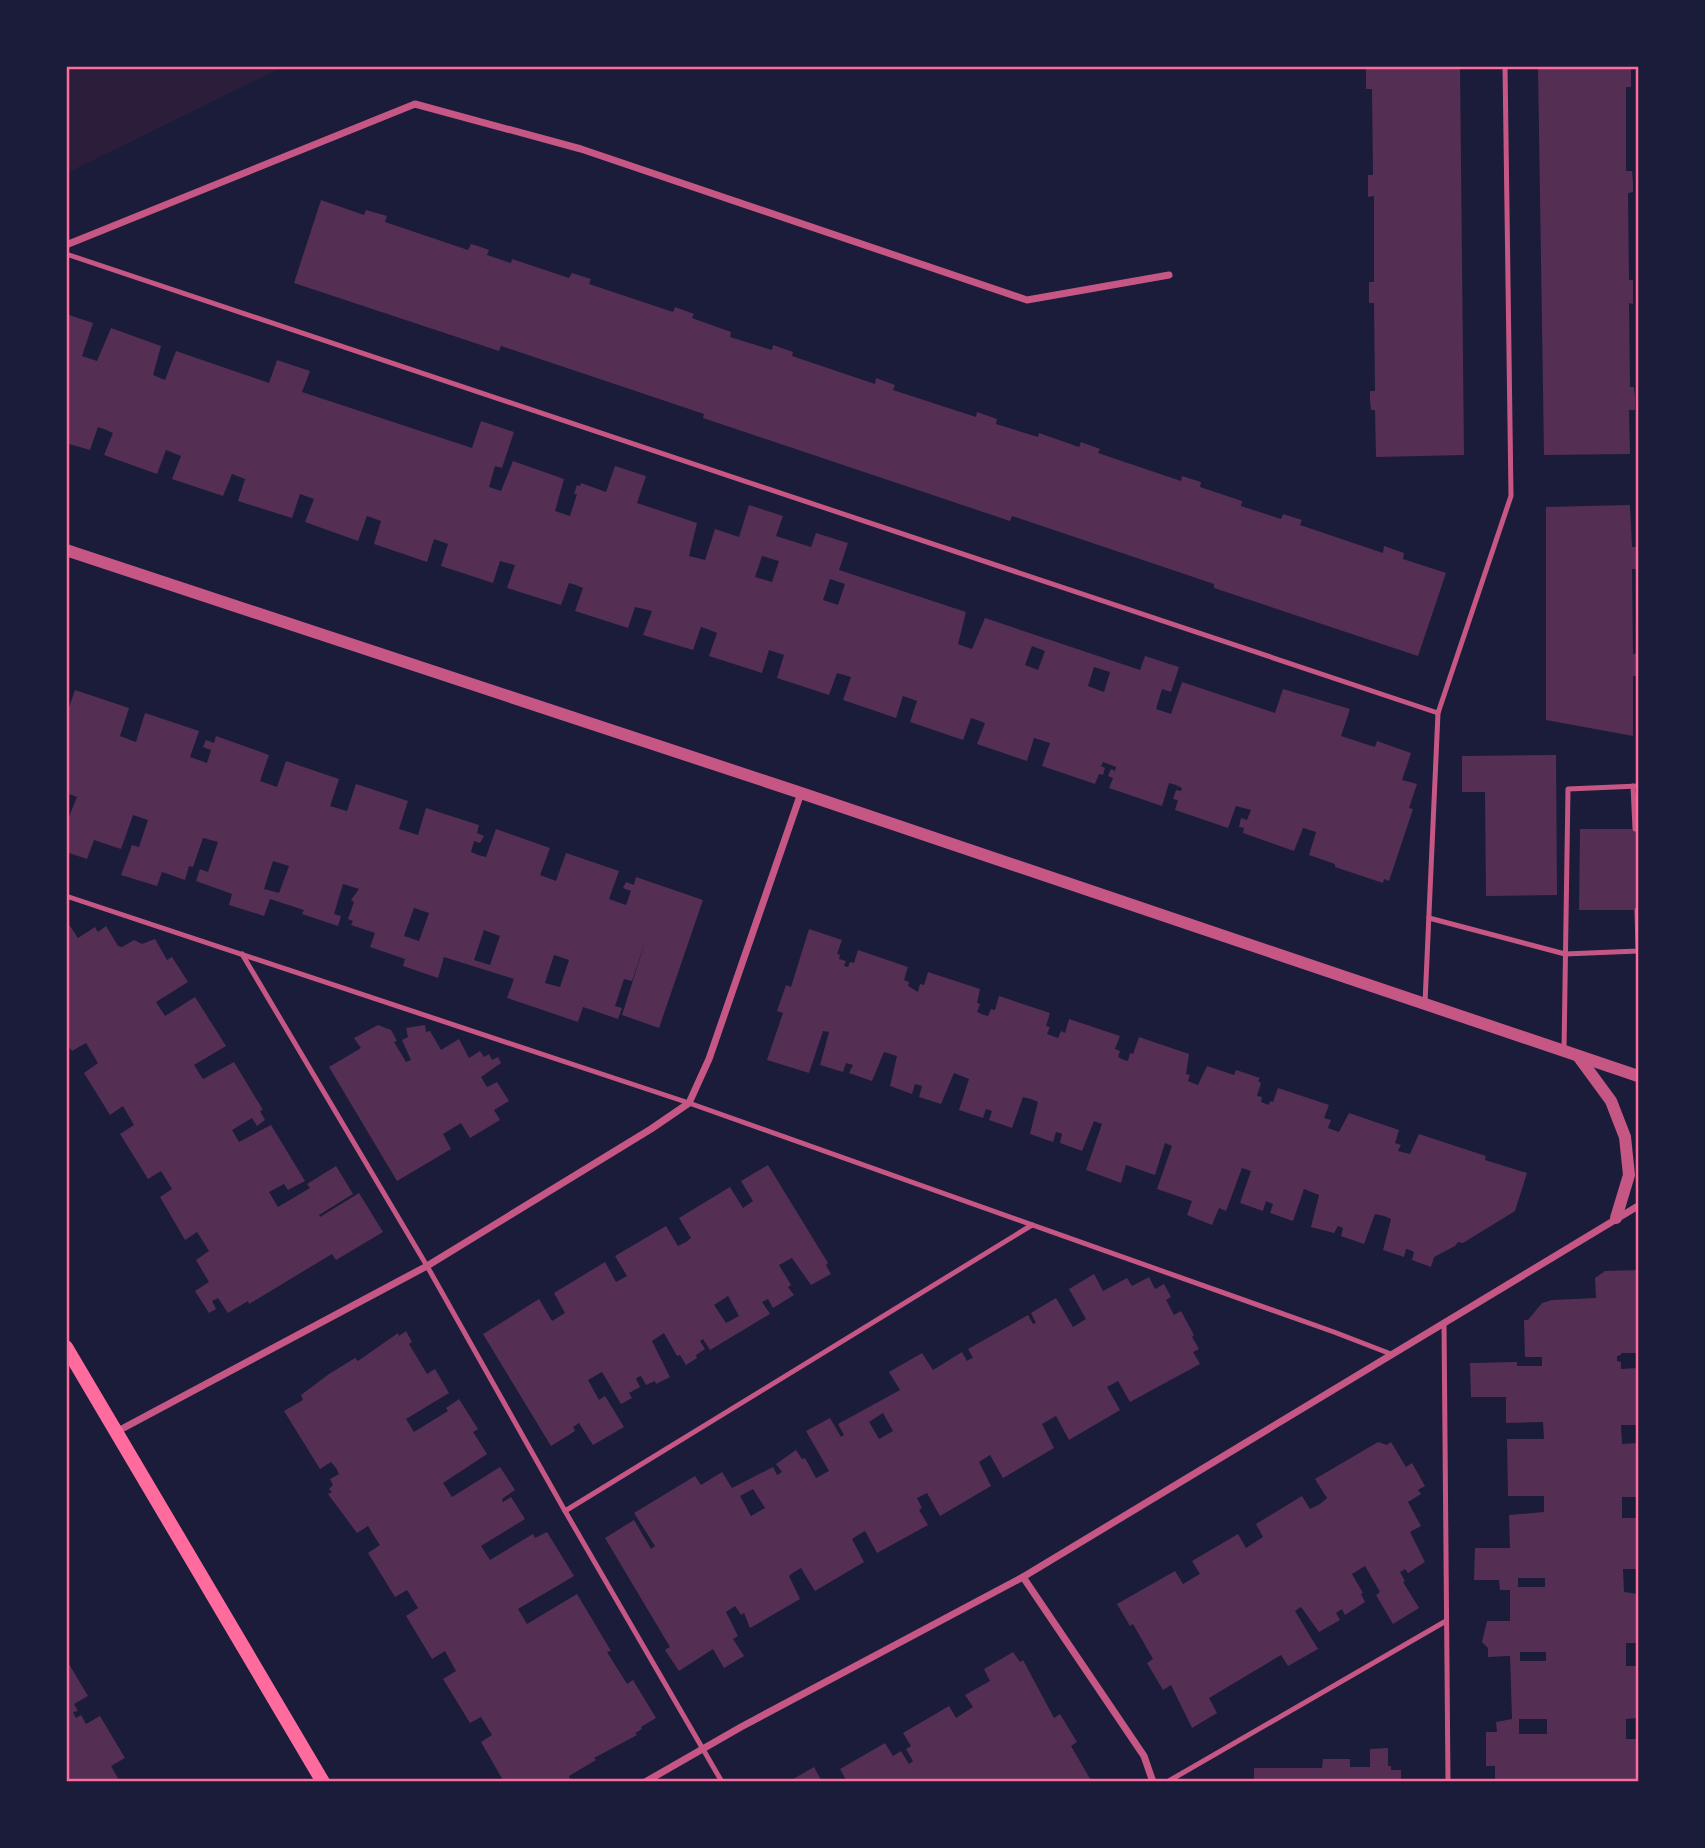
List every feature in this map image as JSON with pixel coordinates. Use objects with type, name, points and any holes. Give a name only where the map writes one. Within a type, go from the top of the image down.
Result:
[{"type":"main road","points":[[66,1347],[323,1782]]},
{"type":"street","points":[[66,245],[415,104],[581,149],[1027,300],[1169,275]]},
{"type":"street","points":[[66,550],[801,793],[1639,1076]]},
{"type":"street","points":[[116,1432],[427,1266],[689,1103],[709,1059],[801,793]]},
{"type":"street","points":[[1578,1056],[1611,1101],[1625,1137],[1629,1175],[1616,1218]]},
{"type":"street","points":[[645,1782],[1023,1577],[1639,1206]]},
{"type":"street","points":[[1023,1577],[1144,1756],[1153,1782]]},
{"type":"lane","points":[[1425,1003],[1438,713],[1511,496],[1505,66]]},
{"type":"lane","points":[[66,254],[1438,713]]},
{"type":"lane","points":[[1564,1051],[1568,789],[1636,786],[1635,829]]},
{"type":"lane","points":[[66,896],[689,1103],[1391,1354]]},
{"type":"lane","points":[[1429,918],[1565,954],[1639,951],[1637,910]]},
{"type":"lane","points":[[242,954],[427,1266],[722,1782]]},
{"type":"lane","points":[[565,1511],[1032,1226]]},
{"type":"lane","points":[[1444,1322],[1448,1782]]},
{"type":"lane","points":[[1167,1782],[1446,1622]]},
{"type":"shaded area","points":[[67,66],[283,66],[283,67],[67,173]]},
{"type":"building","points":[[1373,66],[1460,66],[1464,455],[1376,457],[1375,410],[1371,410],[1370,400],[1370,391],[1375,391],[1374,303],[1369,303],[1369,282],[1374,282],[1374,196],[1368,197],[1368,175],[1373,175],[1372,89],[1366,89],[1366,69],[1373,69]]},
{"type":"building","points":[[1538,66],[1631,66],[1631,87],[1626,87],[1626,171],[1632,171],[1633,183],[1633,192],[1628,193],[1629,280],[1633,280],[1633,304],[1629,303],[1630,387],[1634,387],[1635,397],[1635,410],[1629,410],[1630,454],[1544,455]]},
{"type":"building","points":[[321,200],[364,215],[366,210],[387,216],[385,222],[468,250],[471,244],[478,246],[489,250],[487,255],[511,263],[512,259],[569,278],[572,273],[591,279],[589,284],[673,312],[675,307],[694,314],[692,318],[731,332],[730,337],[772,350],[773,345],[793,352],[792,356],[875,384],[876,378],[895,385],[893,390],[976,417],[977,412],[997,419],[996,424],[1038,437],[1039,433],[1079,447],[1081,442],[1100,449],[1098,453],[1181,481],[1182,476],[1201,482],[1200,487],[1242,501],[1241,506],[1281,519],[1283,514],[1302,520],[1300,525],[1383,553],[1384,546],[1404,553],[1403,559],[1446,573],[1418,656],[1214,588],[1214,584],[1012,516],[1010,521],[703,418],[704,414],[501,346],[499,351],[294,283]]},
{"type":"building","points":[[66,314],[93,323],[82,356],[97,361],[111,328],[161,346],[153,375],[165,380],[176,351],[269,383],[277,360],[310,371],[302,392],[472,448],[481,421],[514,432],[502,468],[495,466],[489,487],[501,491],[513,461],[564,479],[555,511],[570,516],[577,485],[580,486],[581,483],[606,492],[615,466],[646,476],[637,503],[697,523],[689,556],[705,560],[715,529],[739,537],[749,505],[783,516],[776,536],[811,547],[816,533],[848,543],[839,570],[966,612],[958,644],[972,649],[985,618],[1140,670],[1145,656],[1179,667],[1171,692],[1162,689],[1156,709],[1171,714],[1182,682],[1275,713],[1283,689],[1350,709],[1341,736],[1375,747],[1377,741],[1411,753],[1402,780],[1417,784],[1409,808],[1413,809],[1389,881],[1384,879],[1383,883],[1309,855],[1316,832],[1303,828],[1294,851],[1243,833],[1244,828],[1239,827],[1241,818],[1247,820],[1251,810],[1236,806],[1228,828],[1175,810],[1178,800],[1173,799],[1176,790],[1181,791],[1182,788],[1176,785],[1169,783],[1162,806],[1109,788],[1113,778],[1108,776],[1111,769],[1115,771],[1116,767],[1103,762],[1103,775],[1099,774],[1095,784],[1042,766],[1050,743],[1034,738],[1027,761],[977,744],[985,723],[971,718],[963,740],[910,722],[917,701],[903,696],[896,718],[843,700],[851,677],[837,673],[829,695],[777,678],[784,655],[769,650],[762,673],[709,656],[717,633],[701,627],[693,650],[643,635],[652,611],[635,607],[628,628],[575,611],[583,588],[569,583],[561,605],[507,588],[515,565],[500,561],[493,583],[441,566],[448,544],[434,539],[427,562],[374,544],[381,521],[367,516],[358,541],[305,522],[314,499],[300,494],[292,518],[238,501],[245,479],[232,474],[223,496],[172,479],[181,456],[166,450],[157,474],[104,455],[113,433],[98,427],[90,450],[66,443]],"holes":[[[762,556],[779,561],[772,582],[755,577]],[[830,579],[845,584],[838,605],[823,600]],[[1032,646],[1045,651],[1038,670],[1025,665]],[[1094,667],[1110,672],[1104,692],[1088,686]]]},
{"type":"building","points":[[1630,505],[1632,547],[1637,547],[1637,569],[1632,569],[1633,654],[1637,653],[1637,676],[1633,676],[1633,736],[1546,720],[1546,507]]},
{"type":"building","points":[[75,690],[129,708],[120,736],[136,742],[145,713],[199,731],[190,757],[207,763],[211,750],[203,747],[206,740],[214,743],[216,736],[269,755],[260,781],[277,787],[286,761],[339,779],[330,806],[347,811],[356,784],[408,801],[399,829],[418,835],[426,808],[479,825],[477,833],[484,836],[480,843],[474,841],[471,852],[478,855],[486,857],[496,829],[550,848],[540,875],[556,881],[566,853],[619,871],[609,899],[626,905],[631,891],[623,888],[626,882],[634,885],[636,877],[703,900],[659,1028],[622,1015],[647,936],[632,981],[624,979],[615,1006],[622,1008],[618,1019],[583,1007],[578,1022],[507,998],[514,979],[444,957],[438,978],[403,966],[405,959],[370,947],[375,933],[351,925],[353,921],[348,919],[354,902],[351,900],[359,889],[343,884],[334,914],[341,916],[338,926],[302,914],[304,910],[270,899],[264,916],[229,905],[232,894],[196,881],[200,869],[208,872],[218,842],[203,838],[193,867],[189,866],[185,880],[162,872],[157,886],[121,875],[132,845],[139,847],[148,820],[133,815],[121,849],[94,840],[87,859],[66,852],[66,824],[77,797],[66,793],[66,716]],"holes":[[[273,861],[289,866],[279,893],[264,889]],[[414,908],[429,913],[419,941],[404,936]],[[484,930],[500,936],[490,965],[474,960]],[[554,955],[569,960],[560,987],[545,983]]]},
{"type":"building","points":[[1556,755],[1557,895],[1486,896],[1485,792],[1462,792],[1462,756]]},
{"type":"building","points":[[1580,829],[1638,829],[1638,910],[1579,910]]},
{"type":"building","points":[[66,920],[78,938],[95,927],[98,932],[106,926],[118,946],[122,947],[134,940],[142,944],[155,939],[167,960],[172,957],[188,982],[156,1002],[165,1016],[195,997],[226,1046],[194,1065],[203,1079],[234,1062],[263,1110],[260,1111],[265,1120],[257,1126],[252,1118],[232,1130],[239,1142],[271,1125],[305,1181],[288,1190],[284,1184],[269,1192],[278,1207],[310,1188],[307,1184],[336,1166],[353,1194],[319,1215],[320,1217],[359,1193],[383,1232],[336,1260],[332,1254],[249,1304],[248,1301],[228,1313],[218,1298],[212,1301],[216,1309],[209,1313],[195,1291],[209,1282],[196,1260],[209,1251],[197,1232],[185,1240],[160,1197],[172,1189],[161,1171],[148,1179],[120,1134],[134,1125],[123,1106],[110,1115],[84,1073],[98,1063],[86,1043],[72,1051],[66,1043]]},
{"type":"building","points":[[809,929],[842,940],[837,954],[840,955],[839,959],[846,961],[844,966],[848,967],[850,962],[854,963],[858,950],[908,967],[904,980],[918,992],[920,984],[924,985],[928,972],[980,989],[977,1012],[984,1015],[988,1016],[991,1009],[995,1010],[999,996],[1050,1013],[1046,1026],[1050,1027],[1047,1034],[1058,1038],[1061,1031],[1065,1033],[1069,1019],[1120,1036],[1115,1049],[1120,1051],[1118,1057],[1124,1060],[1128,1061],[1130,1053],[1133,1054],[1139,1037],[1189,1054],[1186,1074],[1190,1075],[1188,1081],[1198,1085],[1207,1066],[1234,1075],[1236,1070],[1260,1078],[1257,1096],[1262,1097],[1261,1102],[1269,1105],[1270,1101],[1273,1102],[1278,1088],[1329,1105],[1324,1118],[1331,1120],[1328,1128],[1339,1132],[1349,1113],[1399,1130],[1395,1143],[1401,1145],[1398,1151],[1410,1154],[1419,1134],[1486,1156],[1485,1160],[1527,1173],[1515,1211],[1463,1243],[1458,1242],[1434,1257],[1431,1267],[1412,1260],[1414,1252],[1410,1250],[1406,1249],[1404,1257],[1383,1250],[1391,1219],[1384,1216],[1375,1214],[1364,1244],[1341,1236],[1343,1228],[1338,1226],[1334,1233],[1311,1227],[1319,1195],[1304,1189],[1293,1221],[1270,1213],[1273,1204],[1266,1201],[1263,1211],[1240,1203],[1251,1171],[1242,1168],[1226,1211],[1219,1208],[1212,1225],[1187,1215],[1192,1201],[1157,1189],[1172,1146],[1165,1143],[1155,1175],[1126,1165],[1121,1183],[1086,1170],[1102,1124],[1094,1121],[1082,1151],[1060,1143],[1060,1133],[1056,1132],[1053,1142],[1030,1134],[1038,1102],[1031,1099],[1023,1097],[1012,1128],[989,1120],[992,1111],[986,1109],[983,1118],[959,1110],[969,1079],[954,1073],[941,1104],[919,1097],[922,1086],[915,1084],[912,1094],[890,1086],[897,1056],[884,1052],[872,1081],[849,1073],[853,1065],[846,1063],[843,1072],[820,1065],[829,1032],[823,1031],[809,1073],[767,1060],[783,1013],[777,1011],[786,985],[791,987]]},
{"type":"building","points":[[378,1025],[391,1030],[397,1041],[394,1042],[406,1062],[411,1060],[402,1040],[408,1037],[406,1028],[425,1025],[426,1032],[430,1031],[441,1050],[459,1039],[469,1058],[480,1051],[484,1057],[489,1054],[492,1060],[498,1057],[501,1063],[481,1077],[487,1087],[497,1082],[509,1101],[494,1110],[500,1120],[470,1138],[461,1123],[443,1134],[451,1149],[397,1181],[329,1067],[361,1048],[354,1038]]},
{"type":"building","points":[[768,1165],[828,1263],[826,1265],[831,1274],[811,1285],[792,1258],[779,1265],[794,1295],[773,1308],[768,1299],[762,1302],[770,1314],[710,1350],[703,1339],[700,1341],[705,1349],[686,1365],[680,1355],[677,1356],[664,1333],[652,1341],[670,1377],[656,1384],[655,1381],[646,1385],[641,1376],[638,1377],[636,1379],[640,1387],[629,1393],[632,1398],[621,1404],[602,1372],[588,1380],[599,1400],[605,1396],[624,1427],[593,1445],[579,1423],[573,1427],[575,1431],[551,1446],[483,1334],[539,1299],[552,1321],[565,1313],[554,1293],[605,1262],[616,1282],[627,1276],[615,1256],[666,1226],[678,1246],[686,1242],[691,1238],[679,1218],[730,1187],[743,1208],[753,1201],[741,1181]],"holes":[[[728,1296],[739,1316],[726,1323],[714,1305]]]},
{"type":"building","points":[[1638,1270],[1638,1353],[1621,1353],[1617,1356],[1617,1361],[1621,1362],[1621,1369],[1638,1368],[1638,1425],[1621,1425],[1622,1444],[1638,1443],[1638,1497],[1622,1497],[1622,1518],[1638,1518],[1638,1569],[1623,1569],[1624,1592],[1638,1594],[1638,1643],[1626,1643],[1626,1666],[1638,1666],[1638,1718],[1626,1719],[1626,1739],[1638,1739],[1638,1782],[1495,1782],[1495,1766],[1486,1766],[1486,1732],[1497,1732],[1496,1722],[1512,1719],[1510,1656],[1488,1657],[1488,1648],[1482,1642],[1487,1621],[1510,1621],[1510,1590],[1500,1590],[1499,1580],[1474,1580],[1475,1548],[1510,1548],[1509,1515],[1544,1512],[1544,1496],[1508,1496],[1507,1439],[1544,1439],[1543,1422],[1506,1423],[1506,1397],[1471,1397],[1470,1363],[1517,1362],[1517,1366],[1542,1366],[1542,1357],[1525,1357],[1524,1320],[1528,1320],[1542,1303],[1596,1298],[1595,1278],[1605,1271]],"holes":[[[1518,1578],[1545,1578],[1545,1587],[1518,1587]],[[1520,1652],[1546,1652],[1546,1661],[1520,1661]],[[1519,1719],[1547,1719],[1547,1734],[1519,1734]]]},
{"type":"building","points":[[1094,1274],[1103,1291],[1127,1278],[1132,1286],[1149,1277],[1155,1289],[1164,1284],[1171,1297],[1166,1300],[1174,1315],[1181,1311],[1194,1335],[1192,1337],[1199,1349],[1193,1352],[1200,1364],[1130,1402],[1118,1381],[1107,1387],[1120,1410],[1069,1440],[1056,1416],[1042,1424],[1054,1448],[1003,1478],[990,1455],[979,1462],[991,1486],[940,1516],[927,1493],[917,1498],[922,1508],[919,1510],[928,1525],[877,1553],[865,1531],[858,1535],[852,1539],[864,1562],[815,1591],[801,1568],[794,1572],[789,1576],[800,1599],[750,1628],[744,1613],[741,1615],[735,1606],[726,1612],[738,1636],[733,1639],[744,1656],[724,1668],[713,1649],[679,1671],[665,1650],[670,1647],[605,1538],[634,1520],[651,1549],[655,1546],[634,1513],[695,1476],[701,1485],[722,1472],[732,1488],[773,1467],[777,1475],[782,1472],[776,1464],[796,1450],[802,1459],[805,1458],[816,1478],[829,1471],[806,1431],[830,1418],[841,1437],[844,1435],[838,1424],[900,1390],[889,1372],[922,1353],[933,1370],[962,1352],[967,1361],[973,1358],[968,1349],[1028,1315],[1033,1324],[1036,1323],[1031,1313],[1056,1298],[1073,1327],[1086,1319],[1069,1289]],"holes":[[[883,1413],[893,1431],[879,1439],[869,1422]],[[753,1489],[765,1508],[751,1516],[740,1496]]]},
{"type":"building","points":[[406,1331],[412,1342],[409,1344],[427,1374],[435,1369],[449,1393],[406,1419],[414,1432],[448,1411],[446,1408],[459,1399],[478,1429],[473,1432],[487,1454],[443,1483],[452,1497],[500,1467],[515,1490],[502,1499],[503,1502],[511,1497],[525,1519],[481,1546],[490,1560],[533,1534],[535,1538],[547,1532],[574,1576],[518,1609],[527,1624],[577,1594],[627,1684],[633,1680],[656,1718],[641,1727],[642,1729],[635,1733],[637,1735],[594,1758],[596,1760],[569,1776],[571,1782],[504,1782],[481,1742],[492,1735],[481,1717],[470,1723],[443,1679],[456,1671],[445,1651],[432,1659],[406,1616],[418,1608],[407,1590],[395,1597],[368,1553],[380,1545],[368,1526],[357,1533],[328,1494],[332,1492],[329,1489],[333,1485],[330,1479],[339,1474],[336,1468],[331,1462],[320,1469],[284,1411],[303,1400],[301,1395],[329,1374],[355,1358],[358,1361],[398,1333],[399,1336]]},
{"type":"building","points":[[1378,1442],[1387,1445],[1391,1442],[1406,1467],[1412,1463],[1425,1486],[1418,1490],[1421,1494],[1408,1502],[1421,1526],[1410,1532],[1425,1562],[1408,1573],[1405,1569],[1400,1572],[1419,1608],[1393,1624],[1376,1595],[1380,1592],[1365,1566],[1352,1574],[1365,1602],[1345,1615],[1342,1609],[1336,1613],[1340,1620],[1319,1632],[1301,1607],[1295,1611],[1318,1649],[1288,1666],[1281,1655],[1209,1698],[1217,1713],[1192,1728],[1171,1685],[1163,1690],[1147,1663],[1153,1659],[1133,1624],[1130,1626],[1117,1604],[1175,1571],[1183,1584],[1200,1574],[1192,1561],[1238,1534],[1246,1548],[1263,1537],[1256,1524],[1302,1496],[1310,1509],[1320,1504],[1327,1498],[1315,1479]]},
{"type":"building","points":[[1013,1652],[1020,1662],[1023,1660],[1054,1718],[1060,1714],[1077,1742],[1071,1746],[1092,1782],[847,1782],[840,1769],[885,1743],[893,1756],[901,1751],[909,1764],[913,1761],[906,1749],[911,1746],[903,1733],[949,1706],[956,1718],[973,1707],[965,1695],[990,1681],[984,1669]]},
{"type":"building","points":[[66,1659],[88,1696],[74,1704],[78,1711],[73,1712],[76,1718],[81,1715],[86,1724],[100,1716],[125,1758],[111,1766],[120,1782],[66,1782]]},
{"type":"building","points":[[1388,1748],[1388,1766],[1391,1766],[1391,1770],[1401,1770],[1401,1782],[1254,1782],[1254,1768],[1322,1768],[1323,1759],[1350,1759],[1350,1767],[1370,1767],[1370,1749]]},
{"type":"building","points":[[814,1767],[822,1782],[788,1782]]}]
